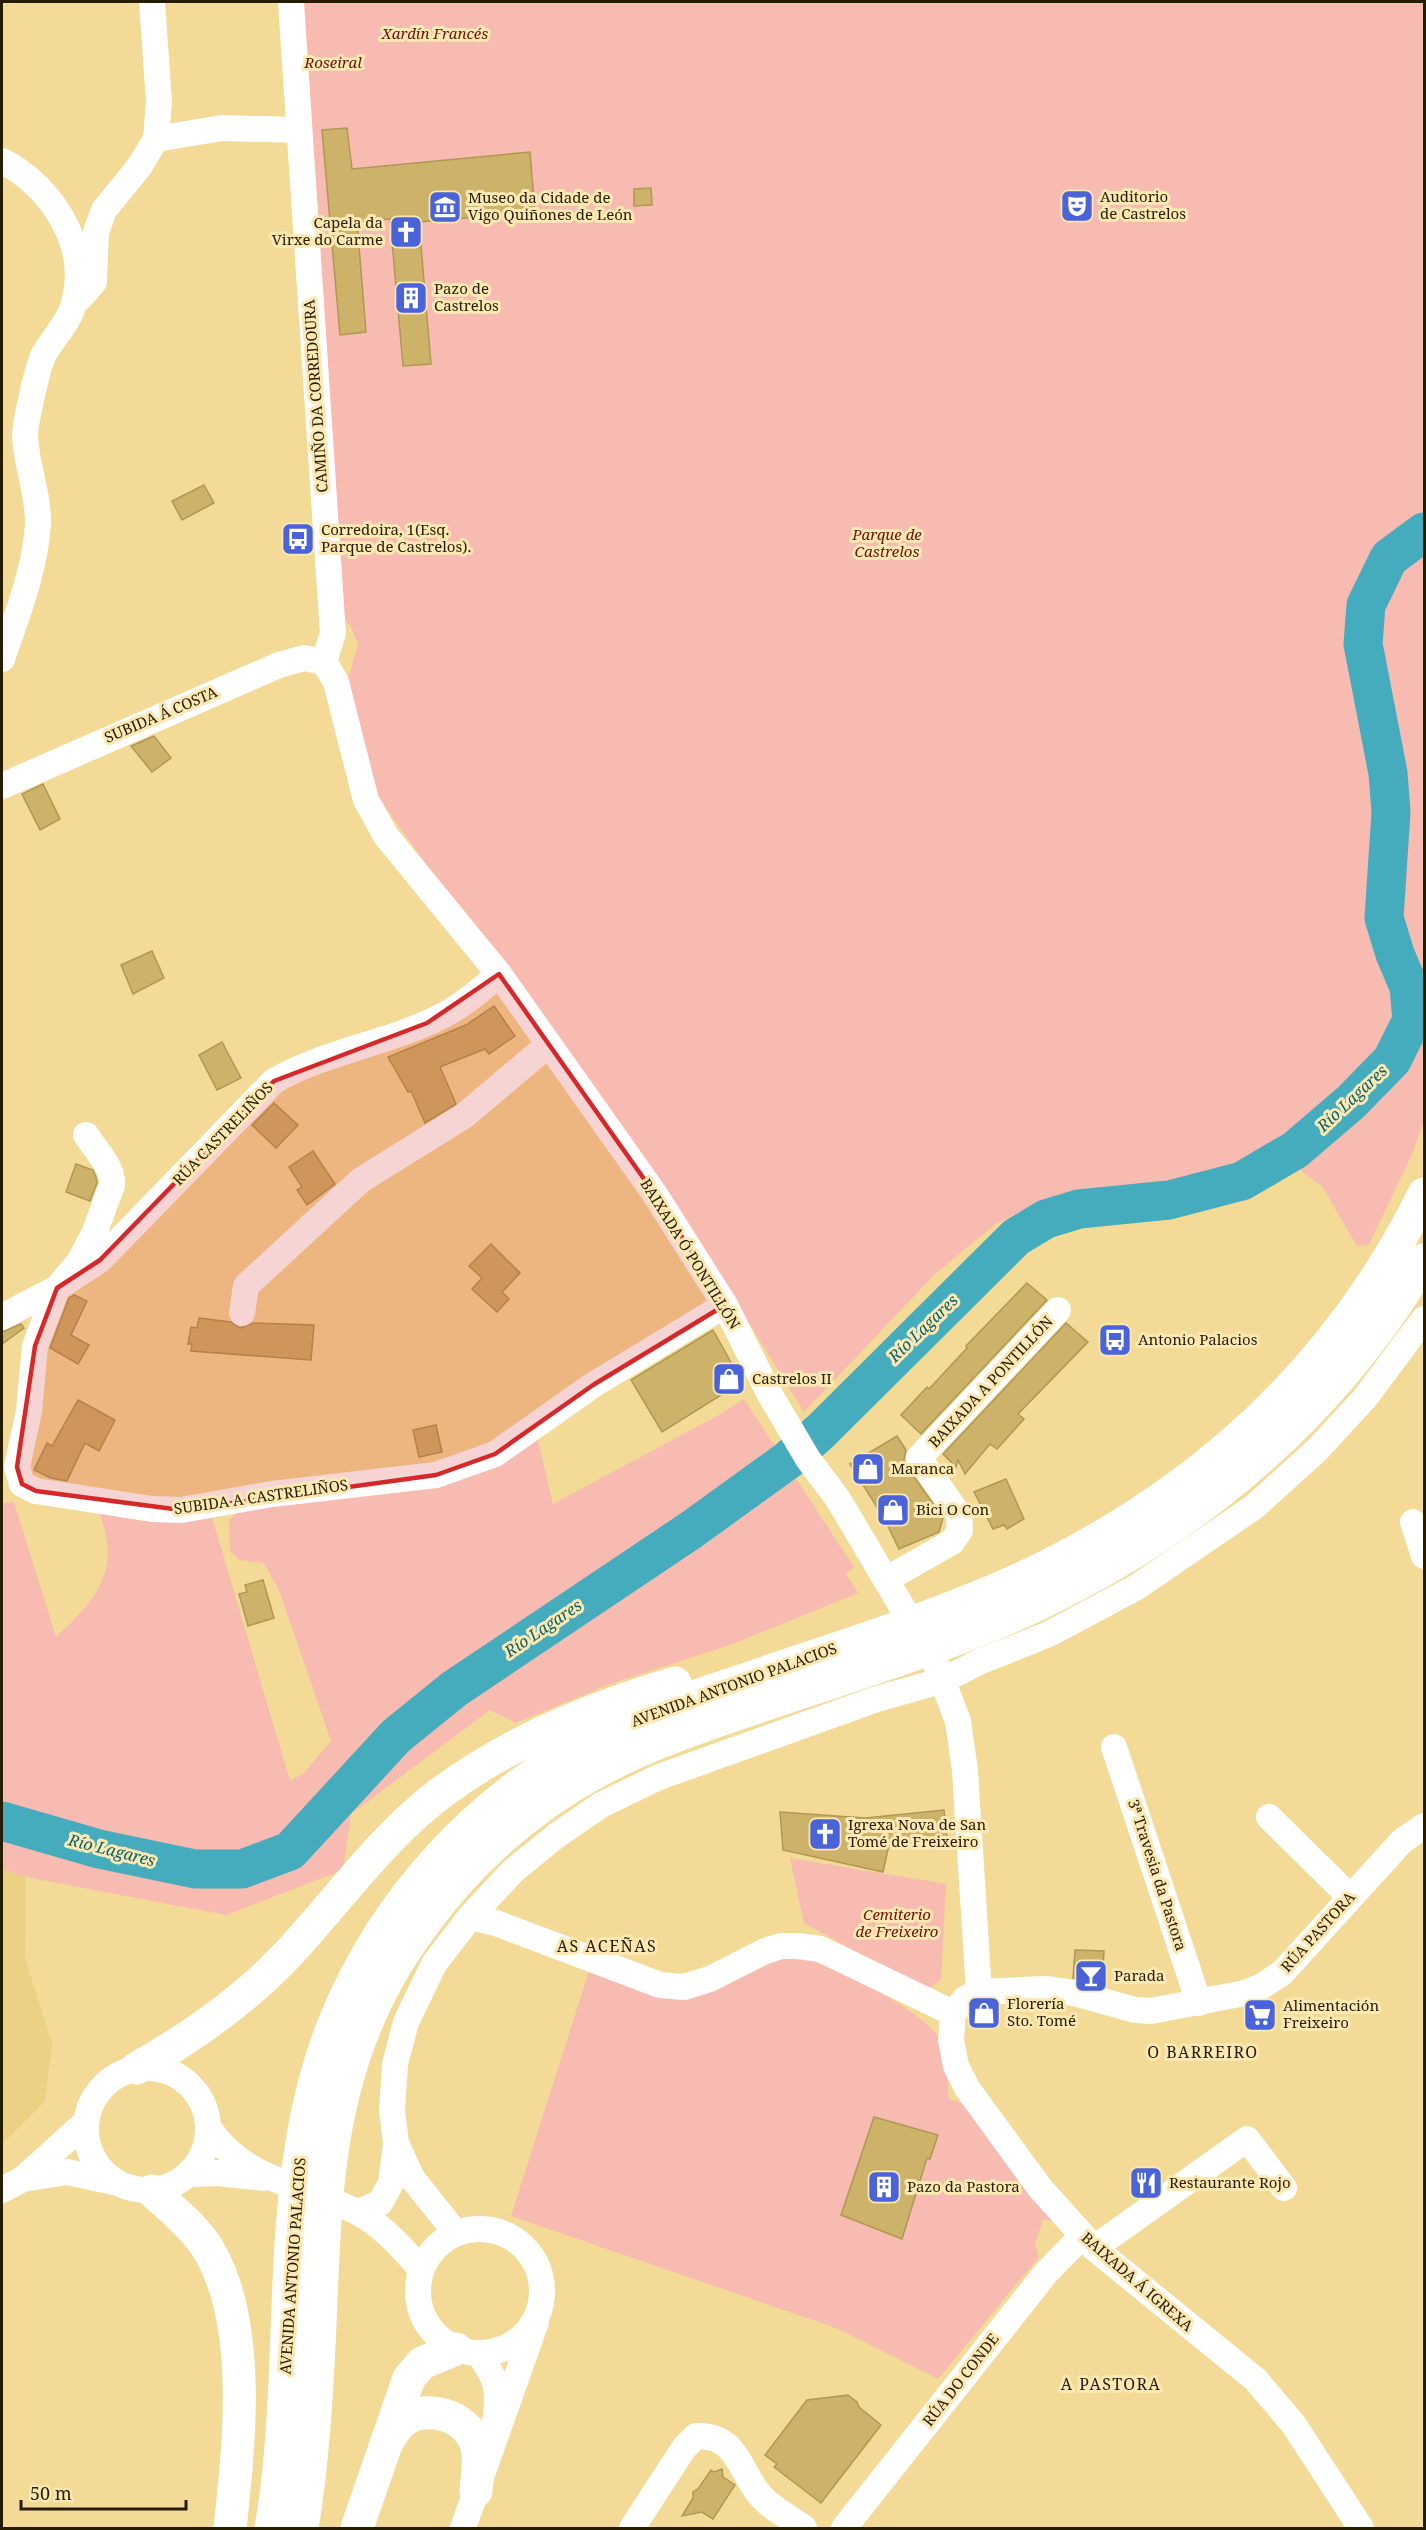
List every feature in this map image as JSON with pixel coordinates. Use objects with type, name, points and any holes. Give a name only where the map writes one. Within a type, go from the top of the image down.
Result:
[{"type":"main road","name":"AVENIDA ANTONIO PALACIOS","points":[[271,2529],[279,2471],[293,2224],[301,2144],[325,2049],[336,2018],[367,1954],[403,1900],[447,1849],[500,1799],[533,1775],[601,1735],[666,1706],[918,1620],[1016,1580],[1107,1533],[1193,1477],[1244,1434],[1329,1346],[1382,1274],[1425,1194]]},
{"type":"main road","name":"AVENIDA ANTONIO PALACIOS","points":[[302,2529],[314,2433],[322,2230],[330,2155],[342,2095],[357,2045],[379,1996],[416,1935],[439,1903],[468,1870],[512,1830],[596,1772],[687,1731],[930,1648],[1028,1609],[1084,1581],[1173,1527],[1268,1452],[1328,1393],[1380,1331],[1425,1260]]},
{"type":"main road","points":[[137,2068],[205,2026],[244,1995],[288,1954],[373,1856],[390,1840],[441,1793],[516,1744],[606,1704],[720,1669],[797,1661]]},
{"type":"main road","points":[[152,2191],[186,2222],[204,2244],[225,2282],[232,2314],[238,2378],[239,2442],[230,2529]]},
{"type":"main road","points":[[357,2529],[409,2378],[422,2363],[467,2351]]},
{"type":"main road","points":[[387,2442],[400,2423],[407,2419],[440,2413],[464,2424],[477,2445],[479,2458],[476,2491]]},
{"type":"street","points":[[2,659],[29,581],[38,522],[26,433],[42,357],[74,305],[94,282],[96,232],[104,210],[139,167],[156,139],[159,102],[152,2]]},
{"type":"street","name":"CAMIÑO DA CORREDOURA","points":[[291,2],[333,633],[324,662]]},
{"type":"street","points":[[156,139],[222,128],[299,129]]},
{"type":"street","points":[[2,161],[33,182],[68,226],[76,262],[74,305]]},
{"type":"street","name":"SUBIDA Á COSTA","points":[[2,786],[279,665],[304,658],[324,662]]},
{"type":"street","name":"BAIXADA Ó PONTILLÓN","points":[[324,662],[336,682],[366,800],[386,836],[499,974],[654,1193],[725,1305],[774,1401],[808,1459],[829,1486],[940,1673],[958,1721],[965,1771],[979,1992]]},
{"type":"street","name":"RÚA CASTRELIÑOS","points":[[2,1317],[57,1288],[100,1260],[274,1081],[295,1069],[427,1023],[452,1011],[499,974]]},
{"type":"street","points":[[242,1313],[246,1286],[361,1180],[464,1116],[548,1045]]},
{"type":"street","name":"SUBIDA A CASTRELIÑOS","points":[[86,1135],[113,1178],[94,1234],[80,1262],[57,1288],[35,1346],[28,1411],[17,1467],[22,1484],[36,1491],[152,1509],[180,1510],[272,1494],[436,1474],[463,1467],[495,1454],[593,1385],[725,1305]]},
{"type":"street","name":"BAIXADA A PONTILLÓN","points":[[890,1586],[952,1542],[960,1530],[959,1515],[919,1458],[1059,1310]]},
{"type":"street","points":[[352,2210],[380,2203],[391,2182],[396,2143],[392,2111],[395,2064],[406,2022],[434,1964],[470,1917],[513,1871],[556,1836],[620,1796],[658,1777],[722,1752],[877,1699],[940,1673],[979,1662],[1049,1634],[1137,1587],[1254,1507],[1317,1450],[1365,1398],[1425,1318]]},
{"type":"street","points":[[1413,1522],[1425,1556]]},
{"type":"street","name":"3ª Travesia da Pastora","points":[[1114,1747],[1199,2003]]},
{"type":"street","points":[[1269,1817],[1349,1896]]},
{"type":"street","name":"RÚA PASTORA","points":[[979,1992],[1045,1989],[1074,1993],[1135,2010],[1151,2011],[1245,1993],[1282,1973],[1349,1896],[1402,1841],[1425,1826]]},
{"type":"street","points":[[470,1917],[496,1923],[660,1985],[672,1987],[684,1987],[710,1979],[781,1946],[820,1949],[953,2013],[966,1998],[979,1992]]},
{"type":"street","name":"BAIXADA Á IGREXA","points":[[953,2013],[951,2040],[956,2066],[967,2088],[1040,2188],[1088,2242],[1256,2380],[1294,2425],[1361,2529]]},
{"type":"street","points":[[114,2182],[97,2166],[87,2145],[86,2122],[90,2104],[100,2089],[114,2078],[137,2068],[164,2070],[187,2082],[203,2102],[209,2127],[220,2145],[273,2180],[352,2210],[384,2231],[421,2270]]},
{"type":"street","points":[[12,2185],[86,2122]]},
{"type":"street","points":[[12,2185],[67,2172],[114,2182],[132,2189],[152,2191],[172,2186],[190,2174],[204,2153],[209,2127]]},
{"type":"street","name":"RÚA DO CONDE","points":[[844,2529],[1046,2272],[1088,2242],[1248,2139],[1284,2188]]},
{"type":"street","points":[[396,2143],[412,2178],[456,2233]]},
{"type":"street","points":[[190,2174],[218,2173],[273,2180]]},
{"type":"street","points":[[463,2529],[538,2317],[543,2296],[541,2275],[532,2255],[517,2240],[498,2230],[477,2228],[456,2233],[435,2248],[421,2270],[418,2289],[420,2308],[434,2332],[467,2351],[491,2370],[499,2396],[496,2421],[476,2491]]},
{"type":"street","points":[[467,2351],[502,2349],[523,2337],[538,2317]]},
{"type":"street","points":[[632,2529],[684,2448],[696,2436],[713,2436],[733,2449],[760,2496],[804,2529]]},
{"type":"highlighted area","points":[[499,974],[654,1193],[725,1305],[593,1385],[495,1454],[436,1475],[181,1510],[36,1491],[22,1484],[17,1467],[35,1346],[57,1288],[100,1260],[274,1081],[427,1023]]},
{"type":"shaded area","points":[[2,1869],[26,1877],[25,1958],[52,2044],[45,2101],[2,2144]]},
{"type":"green space","name":"Parque de Castrelos","points":[[298,2],[1424,2],[1424,1120],[1413,1152],[1369,1245],[1357,1246],[1322,1186],[1272,1150],[1173,1186],[1053,1196],[996,1224],[936,1273],[804,1412],[728,1289],[376,794],[348,679],[358,644],[351,627],[340,614]]},
{"type":"green space","points":[[744,1399],[854,1567],[846,1574],[858,1593],[733,1644],[607,1685],[516,1723],[490,1710],[351,1814],[343,1870],[226,1915],[26,1877],[2,1869],[2,1503],[14,1502],[56,1637],[85,1608],[103,1579],[107,1564],[107,1547],[97,1507],[212,1517],[290,1781],[303,1774],[331,1741],[279,1590],[264,1563],[240,1560],[230,1551],[229,1520],[242,1508],[375,1492],[537,1436],[553,1504],[717,1416]]},
{"type":"green space","name":"Cemiterio de Freixeiro","points":[[790,1858],[946,1884],[941,1979],[927,1990],[804,1923]]},
{"type":"green space","points":[[790,1955],[826,1966],[848,1976],[894,2000],[930,2027],[940,2039],[945,2052],[949,2099],[971,2107],[1058,2221],[1043,2220],[1035,2244],[1039,2257],[938,2379],[836,2328],[511,2216],[589,1971],[719,1987]]},
{"type":"building","name":"Pazo de Castrelos","points":[[347,128],[352,169],[530,152],[535,212],[419,222],[431,364],[403,366],[390,219],[357,222],[366,332],[340,335],[322,130]]},
{"type":"building","points":[[651,188],[652,205],[634,206],[634,189]]},
{"type":"building","points":[[204,485],[214,503],[182,520],[172,501]]},
{"type":"building","points":[[154,736],[171,758],[152,772],[131,746]]},
{"type":"building","points":[[43,784],[60,819],[40,830],[22,794]]},
{"type":"building","points":[[152,951],[164,978],[133,994],[121,965]]},
{"type":"building","points":[[494,1006],[515,1036],[489,1054],[485,1049],[440,1067],[456,1104],[425,1123],[411,1091],[408,1092],[388,1057],[466,1025]]},
{"type":"building","points":[[222,1042],[241,1078],[217,1090],[199,1055]]},
{"type":"building","points":[[274,1103],[298,1125],[276,1148],[252,1125]]},
{"type":"building","points":[[313,1151],[335,1184],[307,1205],[297,1190],[302,1187],[289,1167]]},
{"type":"building","points":[[76,1164],[93,1170],[96,1177],[97,1183],[90,1201],[66,1192]]},
{"type":"building","points":[[491,1244],[520,1273],[502,1292],[509,1299],[497,1312],[472,1289],[482,1278],[469,1266]]},
{"type":"building","points":[[1027,1283],[1047,1300],[921,1434],[901,1415],[927,1387],[929,1389],[967,1348],[966,1346]]},
{"type":"building","points":[[74,1295],[87,1301],[71,1335],[89,1345],[78,1364],[50,1348],[69,1298]]},
{"type":"building","points":[[199,1318],[231,1322],[240,1328],[253,1323],[314,1325],[311,1360],[191,1351],[192,1344],[188,1344],[191,1327],[197,1328]]},
{"type":"building","points":[[1066,1323],[1088,1342],[1018,1414],[1024,1419],[997,1449],[990,1444],[965,1474],[958,1460],[956,1467],[943,1454]]},
{"type":"building","points":[[21,1324],[24,1328],[2,1344],[2,1332]]},
{"type":"building","points":[[713,1330],[742,1382],[662,1432],[631,1380]]},
{"type":"building","points":[[78,1400],[115,1420],[99,1451],[85,1443],[67,1481],[51,1478],[34,1470],[47,1443],[52,1446]]},
{"type":"building","points":[[436,1425],[442,1452],[419,1457],[413,1430]]},
{"type":"building","points":[[897,1436],[906,1450],[904,1460],[907,1467],[943,1518],[939,1532],[899,1549],[885,1520],[850,1464]]},
{"type":"building","points":[[1006,1479],[1024,1519],[1007,1529],[1004,1525],[993,1529],[974,1492]]},
{"type":"building","points":[[263,1580],[274,1618],[248,1626],[239,1594],[247,1592],[245,1585]]},
{"type":"building","name":"Igrexa Nova de San Tomé de Freixeiro","points":[[944,1810],[947,1837],[925,1839],[925,1843],[889,1845],[883,1872],[783,1850],[780,1812],[865,1818]]},
{"type":"building","points":[[1075,1950],[1104,1951],[1102,1982],[1073,1978]]},
{"type":"building","name":"Pazo da Pastora","points":[[874,2117],[938,2135],[930,2159],[927,2158],[902,2239],[841,2215]]},
{"type":"building","points":[[848,2395],[881,2425],[821,2503],[774,2467],[777,2464],[765,2455],[807,2400]]},
{"type":"building","points":[[722,2469],[723,2477],[735,2485],[713,2519],[702,2512],[682,2516],[693,2498],[693,2492],[698,2489],[711,2470],[714,2472]]},
{"type":"waterway","name":"Río Lagares","points":[[2,1821],[99,1849],[195,1869],[242,1869],[290,1851],[396,1736],[454,1689],[691,1530],[788,1460],[821,1431],[1016,1237],[1046,1219],[1079,1209],[1169,1200],[1242,1181],[1295,1150],[1351,1102],[1392,1060],[1412,1020],[1409,987],[1395,954],[1384,918],[1391,812],[1388,773],[1363,644],[1366,605],[1389,558],[1424,532]]},
{"type":"place","name":"Auditorio de Castrelos","points":[[1077,206]]},
{"type":"place","name":"Museo da Cidade de Vigo Quiñones de León","points":[[445,207]]},
{"type":"place","name":"Capela da Virxe do Carme","points":[[406,232]]},
{"type":"place","name":"Pazo de Castrelos","points":[[411,298]]},
{"type":"place","name":"Corredoira, 1(Esq. Parque de Castrelos).","points":[[298,539]]},
{"type":"place","name":"Antonio Palacios","points":[[1115,1340]]},
{"type":"place","name":"Castrelos II","points":[[729,1379]]},
{"type":"place","name":"Maranca","points":[[868,1469]]},
{"type":"place","name":"Bici O Con","points":[[893,1510]]},
{"type":"place","name":"Igrexa Nova de San Tomé de Freixeiro","points":[[825,1834]]},
{"type":"place","name":"Parada","points":[[1091,1976]]},
{"type":"place","name":"Florería Sto. Tomé","points":[[984,2013]]},
{"type":"place","name":"Alimentación Freixeiro","points":[[1260,2015]]},
{"type":"place","name":"Restaurante Rojo","points":[[1146,2183]]},
{"type":"place","name":"Pazo da Pastora","points":[[884,2187]]},
{"type":"district","name":"AS ACEÑAS","points":[[607,1946]]},
{"type":"district","name":"O BARREIRO","points":[[1203,2052]]},
{"type":"district","name":"A PASTORA","points":[[1111,2384]]},
{"type":"park label","name":"Xardín Francés","points":[[435,34]]},
{"type":"park label","name":"Roseiral","points":[[333,63]]}]
